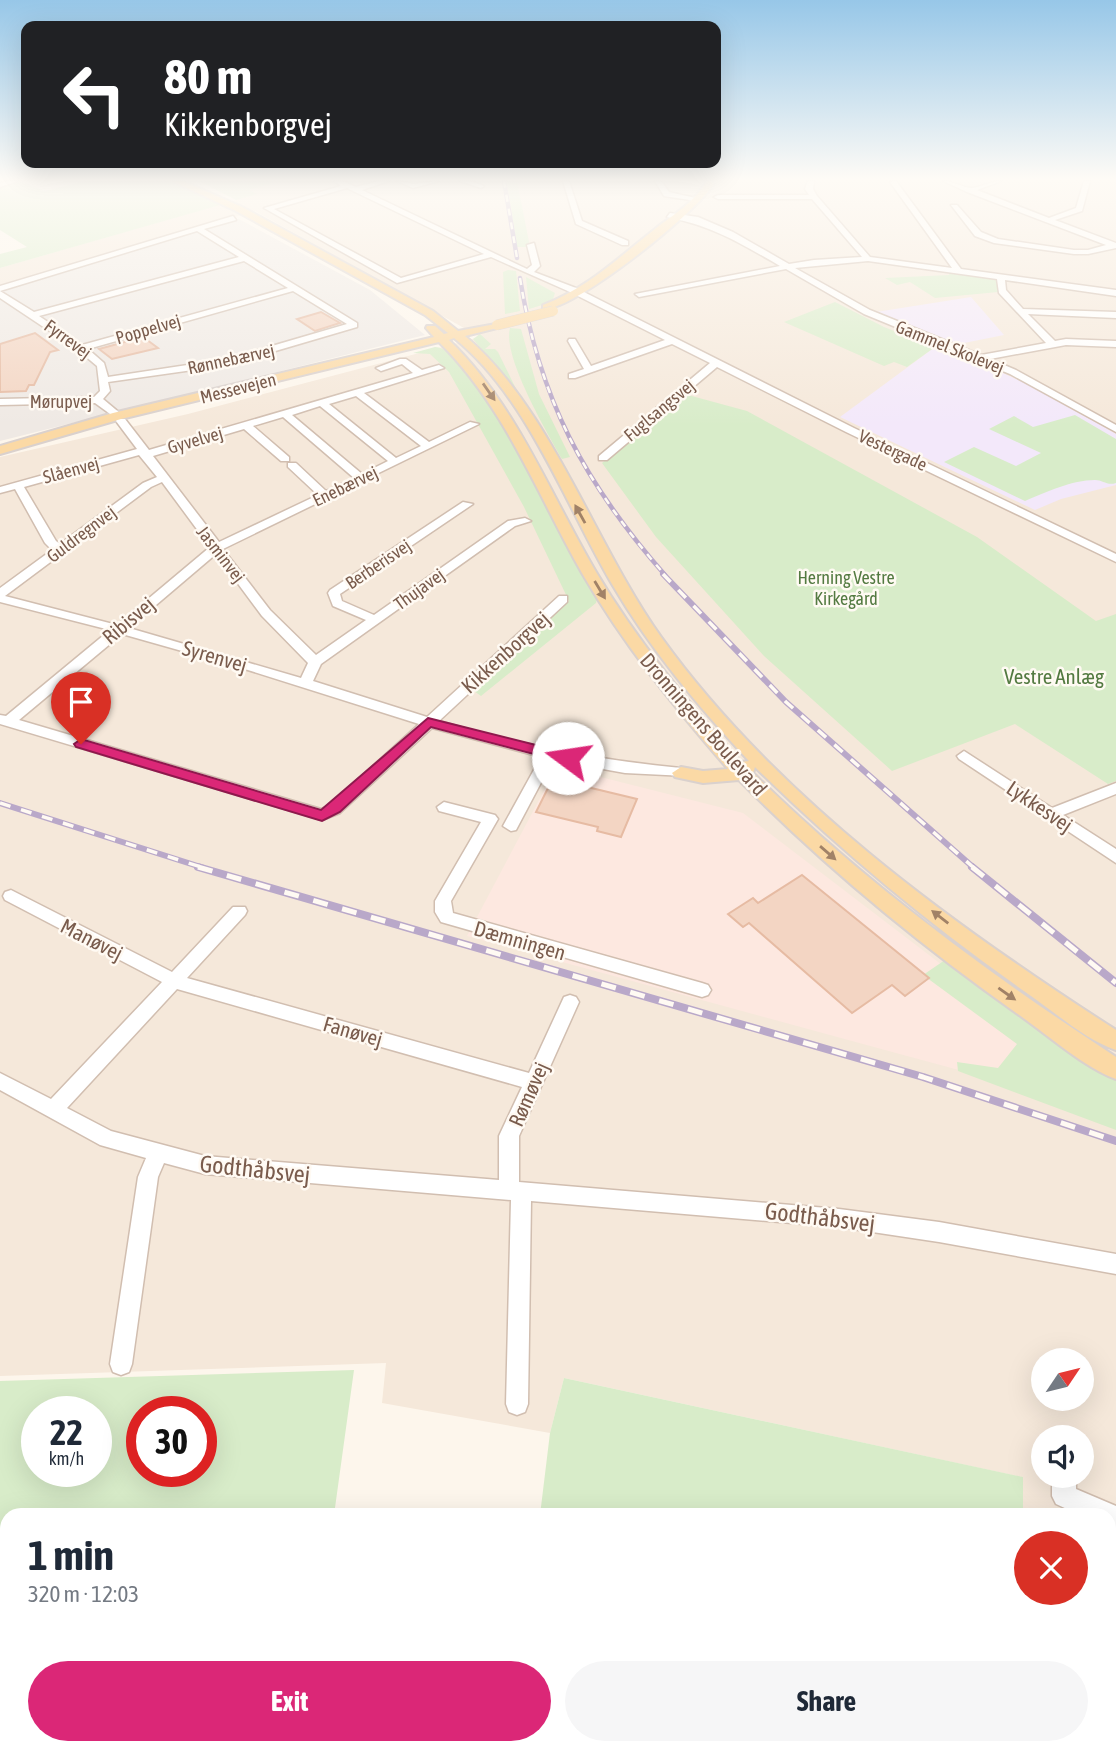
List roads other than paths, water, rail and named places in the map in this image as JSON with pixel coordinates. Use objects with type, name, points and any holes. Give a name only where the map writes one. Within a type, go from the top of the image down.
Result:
[{"type":"main road","name":"Dronningens Boulevard","points":[[331,263],[412,302],[449,335],[520,439],[574,546],[610,605],[687,710],[743,769],[814,841],[937,943],[1116,1069]]},
{"type":"main road","points":[[581,297],[601,285],[607,276],[624,263]]},
{"type":"main road","points":[[449,335],[550,309],[606,288],[624,263]]},
{"type":"main road","name":"Dronningens Boulevard","points":[[388,292],[449,335]]},
{"type":"main road","points":[[449,335],[496,373]]},
{"type":"main road","name":"Messevejen","points":[[344,362],[449,335]]},
{"type":"main road","name":"Messevejen","points":[[0,450],[449,335]]},
{"type":"main road","name":"Dronningens Boulevard","points":[[496,373],[536,436],[629,601],[654,639],[708,706],[763,765],[834,830],[955,929],[1116,1041]]},
{"type":"main road","points":[[654,639],[666,666],[745,759],[743,769]]},
{"type":"main road","points":[[687,710],[686,722],[710,754],[710,759],[690,771]]},
{"type":"main road","points":[[690,771],[743,769],[762,776],[808,817],[834,830]]},
{"type":"street","points":[[0,291],[90,263]]},
{"type":"street","points":[[34,315],[228,263]]},
{"type":"street","points":[[254,263],[296,288]]},
{"type":"street","points":[[367,263],[400,281],[463,263]]},
{"type":"street","name":"Vestergade","points":[[507,263],[1116,558]]},
{"type":"street","points":[[531,274],[535,263]]},
{"type":"street","name":"Gammel Skolevej","points":[[782,263],[885,321],[981,358],[1116,429]]},
{"type":"street","points":[[639,294],[789,267],[829,263]]},
{"type":"street","points":[[900,263],[1116,293]]},
{"type":"street","points":[[952,263],[957,270]]},
{"type":"street","points":[[1001,276],[1002,291],[1052,344]]},
{"type":"street","name":"Rønnebærvej","points":[[105,380],[229,362],[354,325],[296,288]]},
{"type":"street","name":"Poppelvej","points":[[82,348],[296,288]]},
{"type":"street","name":"Fyrrevej","points":[[0,291],[82,348],[101,365],[105,391],[97,400]]},
{"type":"street","points":[[1021,311],[1116,316]]},
{"type":"street","points":[[572,341],[589,370]]},
{"type":"street","points":[[572,376],[671,341]]},
{"type":"street","points":[[981,358],[1052,344],[1116,344]]},
{"type":"street","name":"Gyvelvej","points":[[381,368],[403,361],[420,373]]},
{"type":"street","name":"Fuglsangsvej","points":[[603,458],[716,363]]},
{"type":"street","name":"Gyvelvej","points":[[143,453],[439,368]]},
{"type":"street","points":[[357,392],[428,446]]},
{"type":"street","name":"Mørupvej","points":[[0,402],[97,400],[109,407],[119,419]]},
{"type":"street","points":[[321,402],[395,462]]},
{"type":"street","points":[[284,413],[361,478]]},
{"type":"street","name":"Jasminvej","points":[[119,419],[281,630],[315,662]]},
{"type":"street","name":"Enebærvej","points":[[216,548],[474,424]]},
{"type":"street","name":"Gyvelvej","points":[[246,425],[325,496]]},
{"type":"street","name":"Slåenvej","points":[[0,490],[143,453]]},
{"type":"street","name":"Guldregnvej","points":[[0,596],[147,485],[163,478]]},
{"type":"street","points":[[18,485],[51,543],[60,550]]},
{"type":"street","name":"Berberisvej","points":[[376,620],[337,603],[334,593],[467,504]]},
{"type":"street","name":"Thujavej","points":[[315,662],[512,523],[525,521]]},
{"type":"street","name":"Ribisvej","points":[[4,721],[216,548]]},
{"type":"street","name":"Syrenvej","points":[[0,596],[428,722]]},
{"type":"street","name":"Kikkenborgvej","points":[[4,721],[322,816],[335,809],[563,599]]},
{"type":"street","points":[[305,684],[315,662]]},
{"type":"street","points":[[428,722],[625,769],[690,771]]},
{"type":"street","points":[[511,826],[550,753]]},
{"type":"street","name":"Lykkesvej","points":[[964,756],[1116,857]]},
{"type":"street","points":[[1051,814],[1116,788]]},
{"type":"street","name":"Dæmningen","points":[[444,807],[489,819],[443,901],[443,912],[447,918],[702,989]]},
{"type":"street","name":"Manøvej","points":[[11,896],[174,981]]},
{"type":"street","points":[[52,1111],[239,911]]},
{"type":"street","name":"Fanøvej","points":[[174,981],[533,1082]]},
{"type":"street","name":"Rømøvej","points":[[515,1192],[509,1136],[570,1002]]},
{"type":"street","name":"Godthåbsvej","points":[[0,1081],[107,1139],[158,1154],[230,1168],[515,1192],[703,1204],[839,1218],[939,1231],[1116,1264]]},
{"type":"street","points":[[121,1364],[148,1177],[158,1154]]},
{"type":"street","points":[[515,1192],[517,1404]]},
{"type":"street","points":[[1063,1488],[1063,1496],[1092,1508]]},
{"type":"railway","points":[[520,278],[539,363],[570,438],[611,507],[665,575]]},
{"type":"railway","points":[[663,574],[786,702],[974,868]]},
{"type":"railway","points":[[0,803],[204,868]]},
{"type":"railway","points":[[198,867],[923,1077],[1116,1141]]},
{"type":"railway","points":[[972,867],[1116,983]]},
{"type":"park label","name":"Herning Vestre Kirkegård","points":[[846,587]]},
{"type":"park label","name":"Vestre Anlæg","points":[[1054,676]]}]
